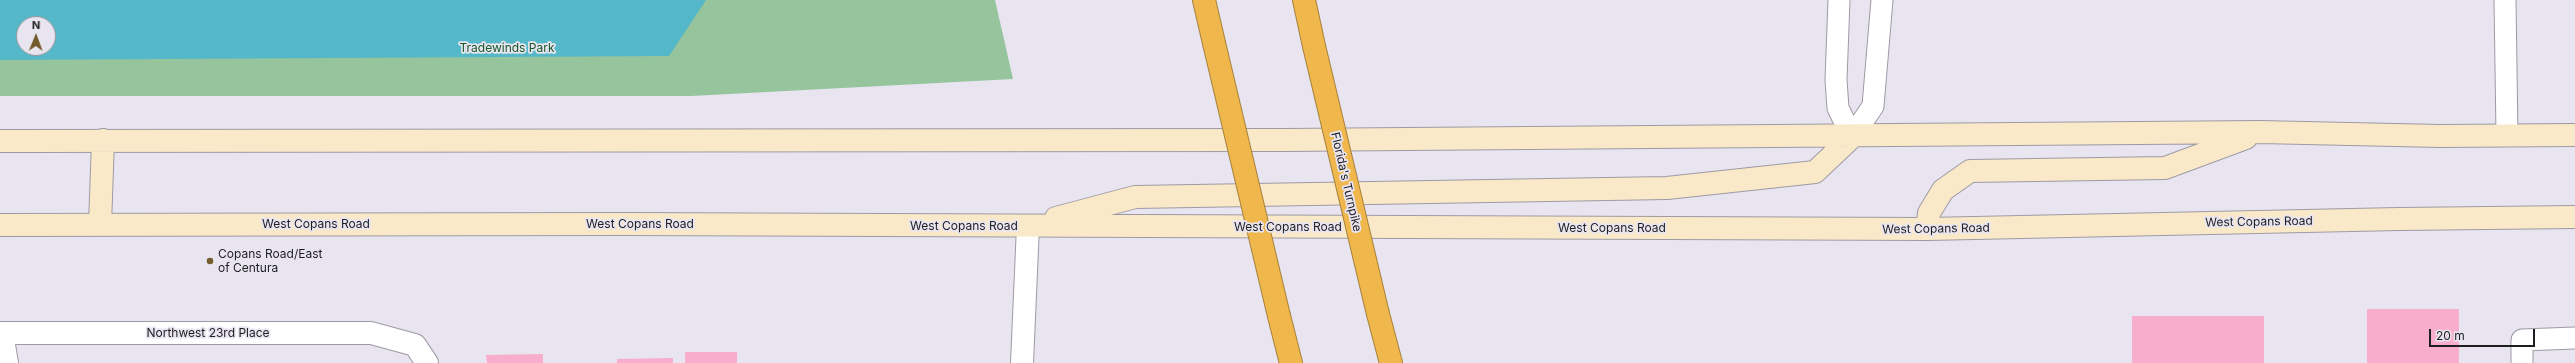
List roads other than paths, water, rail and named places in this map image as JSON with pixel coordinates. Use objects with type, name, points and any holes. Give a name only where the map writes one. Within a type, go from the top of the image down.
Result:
[{"type":"highway","points":[[1204,0],[1291,363]]},
{"type":"highway","name":"Florida's Turnpike","points":[[1304,0],[1378,314],[1391,363]]},
{"type":"main road","points":[[1927,229],[1929,213],[1943,190],[1970,171],[2165,168],[2260,132]]},
{"type":"main road","points":[[0,141],[1285,140],[1852,137],[2260,132],[2575,135]]},
{"type":"main road","points":[[1028,226],[1135,197],[1666,188],[1815,172],[1852,137]]},
{"type":"main road","points":[[100,224],[103,140]]},
{"type":"main road","name":"West Copans Road","points":[[0,225],[100,224],[1927,229],[2399,219],[2575,217]]},
{"type":"street","points":[[1022,363],[1028,226]]},
{"type":"street","points":[[1,333],[7,363]]},
{"type":"street","name":"Northwest 23rd Place","points":[[1,333],[371,333],[414,345],[427,363]]},
{"type":"lane","points":[[1839,0],[1836,80],[1838,108],[1852,137]]},
{"type":"lane","points":[[1852,137],[1873,106],[1882,0]]},
{"type":"lane","points":[[2505,0],[2507,135]]},
{"type":"lane","points":[[2522,363],[2522,340],[2575,338]]},
{"type":"water","points":[[0,0],[706,0],[669,56],[0,60]]},
{"type":"place","name":"Copans Road/East of Centura","points":[[210,261]]},
{"type":"park label","name":"Tradewinds Park","points":[[507,48]]}]
